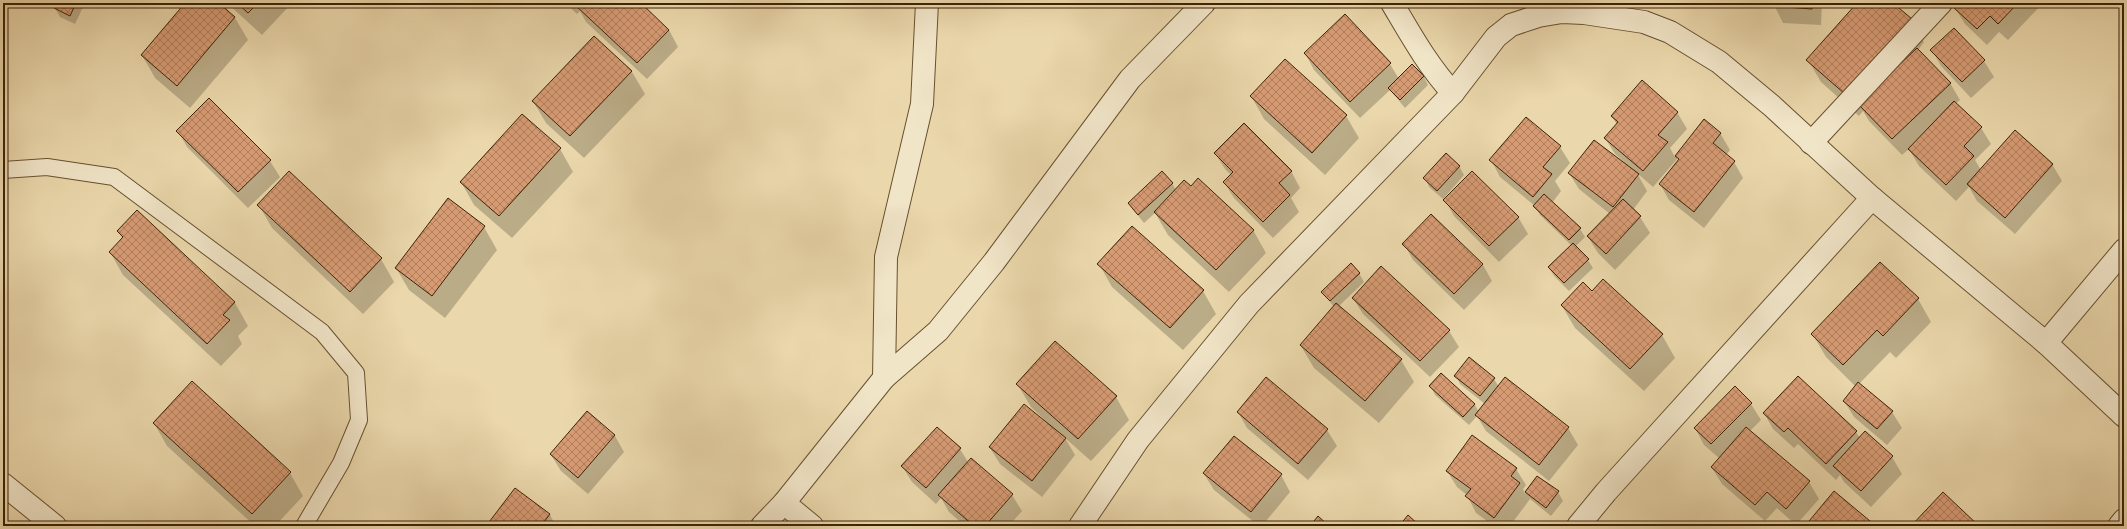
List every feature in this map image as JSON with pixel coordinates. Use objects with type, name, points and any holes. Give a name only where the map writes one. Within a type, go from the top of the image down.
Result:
[{"type":"street","points":[[884,378],[886,257],[922,104],[927,3]]},
{"type":"street","points":[[762,526],[784,504],[884,378],[938,331],[994,262],[1130,79],[1204,3]]},
{"type":"street","points":[[1392,3],[1419,50],[1436,75],[1453,93]]},
{"type":"street","points":[[1811,143],[1941,3]]},
{"type":"street","points":[[1080,526],[1138,440],[1249,304],[1453,93],[1486,48],[1496,37],[1511,25],[1546,14],[1562,12],[1584,13],[1644,22],[1670,32],[1719,62],[1772,106],[1872,198],[2046,343],[2124,416]]},
{"type":"street","points":[[1578,526],[1606,492],[1872,198]]},
{"type":"street","points":[[2046,343],[2124,250]]},
{"type":"street","points":[[3,484],[55,526]]},
{"type":"street","points":[[784,504],[812,526]]},
{"type":"street","points":[[2119,526],[2124,520]]},
{"type":"lane","points":[[3,170],[47,167],[114,177],[322,332],[356,373],[358,420],[341,463],[304,526]]},
{"type":"building","points":[[56,3],[76,3],[70,16],[54,8]]},
{"type":"building","points":[[185,3],[219,3],[235,17],[177,86],[141,55]]},
{"type":"building","points":[[237,3],[258,3],[248,13]]},
{"type":"building","points":[[577,3],[641,3],[669,30],[637,63],[575,5]]},
{"type":"building","points":[[1772,3],[1813,3],[1812,9],[1772,6]]},
{"type":"building","points":[[1857,3],[1893,3],[1912,19],[1845,94],[1806,60]]},
{"type":"building","points":[[1958,3],[2018,3],[1998,24],[1990,16],[1977,29],[1954,8]]},
{"type":"building","points":[[1345,14],[1391,63],[1350,102],[1304,53]]},
{"type":"building","points":[[1954,28],[1985,60],[1962,82],[1930,50]]},
{"type":"building","points":[[594,36],[632,71],[570,136],[532,101]]},
{"type":"building","points":[[1917,48],[1951,83],[1892,139],[1858,104]]},
{"type":"building","points":[[1285,59],[1347,115],[1312,153],[1250,96]]},
{"type":"building","points":[[1412,64],[1424,76],[1400,100],[1388,88]]},
{"type":"building","points":[[1642,80],[1678,112],[1658,135],[1668,142],[1643,171],[1604,138],[1618,122],[1611,116]]},
{"type":"building","points":[[209,98],[271,160],[238,192],[176,131]]},
{"type":"building","points":[[1954,101],[1982,127],[1964,146],[1974,156],[1946,185],[1908,149]]},
{"type":"building","points":[[522,114],[561,148],[499,216],[460,182]]},
{"type":"building","points":[[1526,117],[1561,146],[1543,167],[1552,174],[1533,197],[1489,160]]},
{"type":"building","points":[[1704,119],[1721,133],[1713,143],[1735,161],[1694,212],[1659,184],[1679,159],[1675,156]]},
{"type":"building","points":[[1244,123],[1292,171],[1279,183],[1290,195],[1263,222],[1223,182],[1233,172],[1214,153]]},
{"type":"building","points":[[2015,130],[2053,164],[2005,218],[1967,184]]},
{"type":"building","points":[[1594,140],[1639,174],[1613,207],[1568,173]]},
{"type":"building","points":[[1446,153],[1460,166],[1437,191],[1423,178]]},
{"type":"building","points":[[289,171],[382,258],[350,292],[257,205]]},
{"type":"building","points":[[1162,171],[1173,183],[1138,215],[1128,203]]},
{"type":"building","points":[[1472,171],[1519,217],[1489,246],[1443,200]]},
{"type":"building","points":[[1198,178],[1254,230],[1216,270],[1154,212],[1184,180],[1191,186]]},
{"type":"building","points":[[1544,194],[1581,228],[1569,240],[1533,206]]},
{"type":"building","points":[[448,198],[485,226],[432,296],[395,268]]},
{"type":"building","points":[[1623,199],[1641,216],[1606,254],[1587,236]]},
{"type":"building","points":[[137,210],[235,302],[223,315],[230,320],[207,344],[109,252],[123,237],[117,231]]},
{"type":"building","points":[[1431,214],[1483,264],[1454,294],[1402,244]]},
{"type":"building","points":[[1132,226],[1204,290],[1170,328],[1097,264]]},
{"type":"building","points":[[1573,243],[1589,259],[1564,283],[1548,267]]},
{"type":"building","points":[[1880,262],[1919,298],[1883,336],[1877,330],[1843,365],[1811,334]]},
{"type":"building","points":[[1351,263],[1360,273],[1330,301],[1321,292]]},
{"type":"building","points":[[1381,266],[1450,330],[1420,361],[1352,298]]},
{"type":"building","points":[[1603,279],[1663,334],[1630,369],[1561,305],[1583,282],[1592,291]]},
{"type":"building","points":[[1336,303],[1402,359],[1365,401],[1300,345]]},
{"type":"building","points":[[1055,341],[1117,396],[1078,439],[1016,384]]},
{"type":"building","points":[[1469,357],[1495,378],[1480,396],[1454,376]]},
{"type":"building","points":[[1441,373],[1475,404],[1463,417],[1429,386]]},
{"type":"building","points":[[1798,376],[1857,431],[1826,464],[1788,428],[1784,432],[1763,413]]},
{"type":"building","points":[[1266,377],[1328,429],[1298,464],[1237,412]]},
{"type":"building","points":[[1505,377],[1569,427],[1539,465],[1475,415]]},
{"type":"building","points":[[192,381],[291,472],[252,514],[153,423]]},
{"type":"building","points":[[1858,382],[1893,411],[1877,429],[1843,401]]},
{"type":"building","points":[[1735,386],[1752,403],[1711,444],[1694,428]]},
{"type":"building","points":[[1024,404],[1066,438],[1032,481],[989,447]]},
{"type":"building","points":[[587,411],[615,435],[578,478],[550,454]]},
{"type":"building","points":[[937,427],[961,448],[926,488],[901,466]]},
{"type":"building","points":[[1746,427],[1810,481],[1786,509],[1767,492],[1755,505],[1711,467]]},
{"type":"building","points":[[1865,431],[1893,456],[1861,491],[1833,466]]},
{"type":"building","points":[[1472,435],[1517,468],[1511,476],[1520,483],[1494,518],[1465,496],[1471,489],[1446,471]]},
{"type":"building","points":[[1234,436],[1282,474],[1251,512],[1203,473]]},
{"type":"building","points":[[971,458],[1013,494],[985,526],[974,526],[938,495]]},
{"type":"building","points":[[1537,476],[1559,491],[1546,508],[1525,492]]},
{"type":"building","points":[[515,488],[550,514],[541,526],[486,526]]},
{"type":"building","points":[[1834,491],[1876,526],[1805,526]]},
{"type":"building","points":[[1943,492],[1979,526],[1911,526]]},
{"type":"building","points":[[1408,515],[1420,526],[1399,526]]},
{"type":"building","points":[[1318,516],[1329,526],[1310,526]]}]
